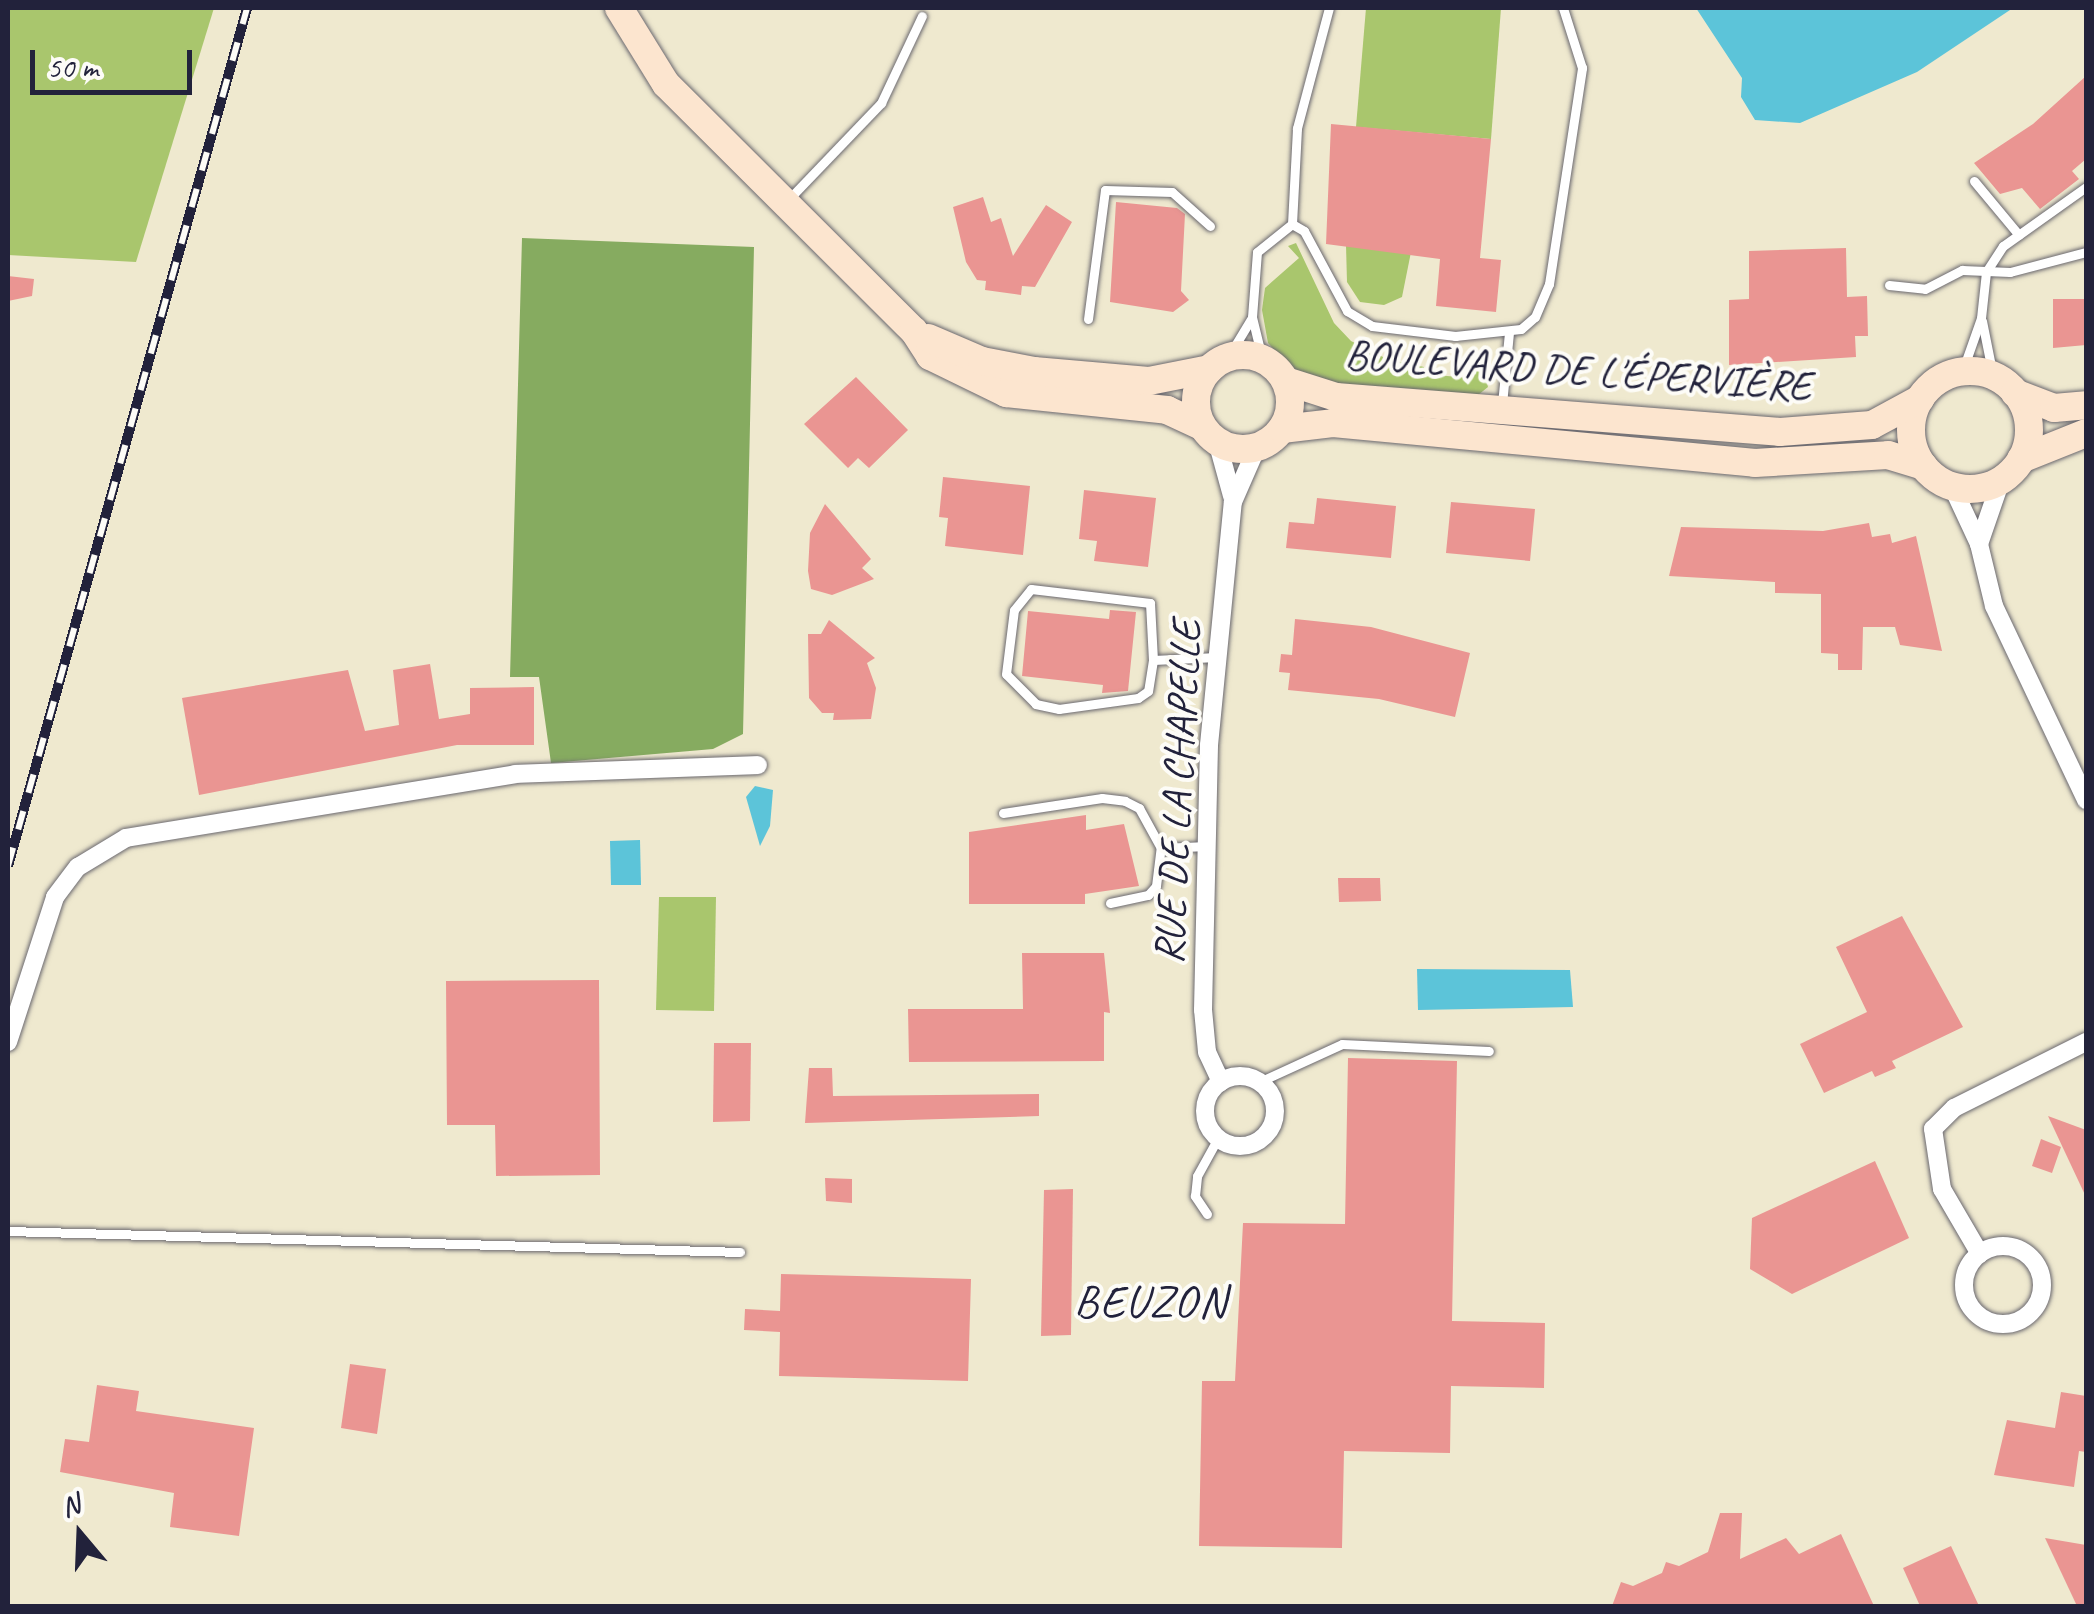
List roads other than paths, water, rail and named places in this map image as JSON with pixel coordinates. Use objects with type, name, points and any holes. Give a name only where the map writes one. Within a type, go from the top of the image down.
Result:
[{"type":"street","points":[[619,8],[666,84],[914,331],[930,356],[986,387],[1031,398],[1166,410],[1210,433],[1257,447],[1282,429],[1290,406],[1286,381],[1262,358],[1219,363],[1149,381],[1034,371],[982,360],[914,331]]},
{"type":"street","points":[[1210,433],[1196,396],[1219,363]]},
{"type":"street","points":[[2001,480],[1974,489],[1952,486],[1923,466],[1911,433],[1920,399],[1936,382],[1962,372],[2004,385],[2054,408],[2086,406]]},
{"type":"street","name":"BOULEVARD DE L'ÉPERVIÈRE","points":[[1286,381],[1336,397],[1780,432],[1872,425],[1920,399]]},
{"type":"street","points":[[2004,385],[2028,425],[2021,460]]},
{"type":"street","name":"BOULEVARD DE L'ÉPERVIÈRE","points":[[1282,429],[1334,423],[1755,463],[1888,456],[1923,466]]},
{"type":"street","name":"RUE DE LA CHAPELLE","points":[[1210,433],[1233,502]]},
{"type":"street","points":[[1979,544],[2001,480],[2021,460],[2055,440],[2086,433]]},
{"type":"street","name":"RUE DE LA CHAPELLE","points":[[1221,1082],[1204,1043],[1206,846],[1217,657],[1233,502],[1257,447]]},
{"type":"street","points":[[1952,486],[1979,544],[1994,606],[2086,800]]},
{"type":"street","points":[[8,1042],[55,896],[86,860],[126,838],[515,774],[758,764]]},
{"type":"street","points":[[1980,1254],[1942,1189],[1934,1129],[1954,1108],[2086,1042]]},
{"type":"street","points":[[1244,1077],[1259,1082],[1274,1105],[1268,1132],[1244,1146],[1218,1138],[1205,1109],[1221,1082],[1244,1077]]},
{"type":"street","points":[[2004,1246],[2028,1255],[2042,1277],[2031,1313],[2008,1324],[1974,1311],[1966,1274],[1980,1254],[2004,1246]]},
{"type":"lane","points":[[1262,358],[1252,316],[1258,252],[1292,224],[1298,128],[1330,8]]},
{"type":"lane","points":[[1292,224],[1304,231],[1348,311],[1372,326],[1455,336],[1508,332],[1536,317],[1548,284],[1582,68],[1563,8]]},
{"type":"lane","points":[[784,202],[870,117],[922,16]]},
{"type":"lane","points":[[1974,181],[2019,235]]},
{"type":"lane","points":[[1962,372],[1981,318],[1986,272],[2019,235],[2086,187]]},
{"type":"lane","points":[[1088,319],[1105,190],[1172,192],[1210,226]]},
{"type":"lane","points":[[1888,285],[1925,289],[1962,270],[1986,272],[2086,252]]},
{"type":"lane","points":[[1219,363],[1252,316]]},
{"type":"lane","points":[[1981,318],[2004,385]]},
{"type":"lane","points":[[1502,412],[1508,332]]},
{"type":"lane","points":[[1031,589],[1150,603],[1153,660],[1148,691],[1138,698],[1059,708],[1036,704],[1006,674],[1014,610],[1031,589]]},
{"type":"lane","points":[[1153,660],[1217,657]]},
{"type":"lane","points":[[1003,814],[1102,798],[1125,801],[1139,808],[1161,848],[1156,886],[1148,896],[1110,903]]},
{"type":"lane","points":[[1161,848],[1206,846]]},
{"type":"lane","points":[[1259,1082],[1342,1044],[1488,1051]]},
{"type":"lane","points":[[1207,1214],[1195,1196],[1197,1176],[1218,1138]]},
{"type":"lane","points":[[8,1232],[740,1252]]},
{"type":"water","points":[[1696,8],[2013,8],[1917,72],[1800,123],[1755,120],[1741,97],[1742,78]]},
{"type":"water","points":[[755,786],[773,790],[770,826],[760,846],[746,797]]},
{"type":"water","points":[[640,840],[641,885],[611,885],[610,841]]},
{"type":"water","points":[[1417,969],[1570,970],[1573,1007],[1418,1010]]},
{"type":"railway","points":[[8,866],[247,8]]},
{"type":"district","name":"BEUZON","points":[[1151,1302]]}]
